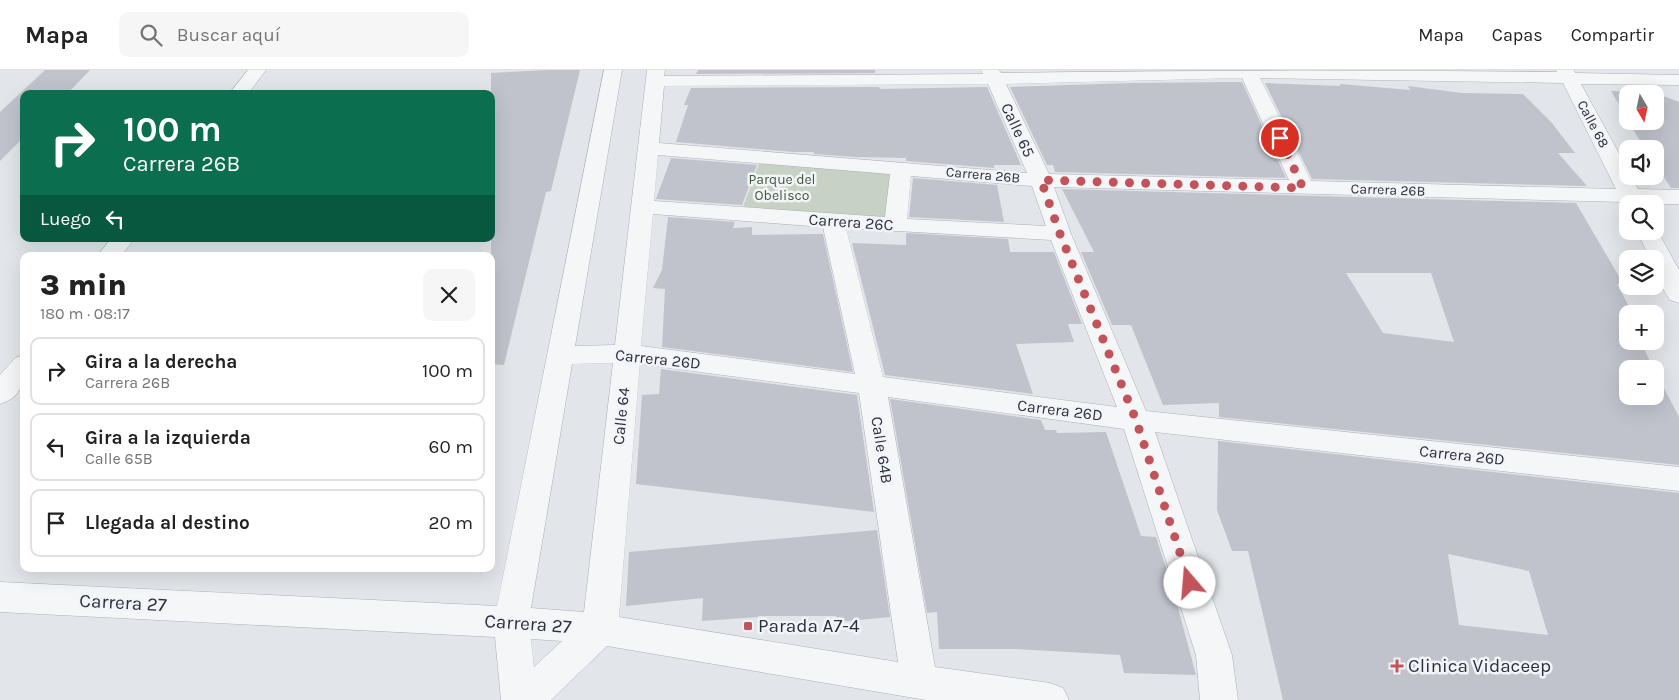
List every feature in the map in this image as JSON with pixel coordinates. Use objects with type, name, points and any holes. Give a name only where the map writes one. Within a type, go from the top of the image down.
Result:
[{"type":"street","points":[[241,90],[258,70]]},
{"type":"street","points":[[520,700],[511,622],[613,70]]},
{"type":"street","points":[[1248,71],[1303,188]]},
{"type":"street","points":[[656,76],[992,75],[1248,71],[1567,74],[1679,80]]},
{"type":"street","name":"Calle 68","points":[[1567,74],[1631,195]]},
{"type":"street","name":"Calle 65","points":[[992,75],[1041,180],[1060,234],[1136,420],[1214,655],[1219,700]]},
{"type":"street","name":"Calle 64","points":[[600,629],[656,76]]},
{"type":"street","name":"Carrera 26B","points":[[649,148],[1041,180],[1619,199]]},
{"type":"street","points":[[895,225],[901,169]]},
{"type":"street","name":"Carrera 26B","points":[[1664,198],[1679,197]]},
{"type":"street","name":"Carrera 26C","points":[[643,207],[895,225],[1060,234]]},
{"type":"street","name":"Calle 64B","points":[[833,220],[872,387],[918,682]]},
{"type":"street","points":[[1652,240],[1679,295]]},
{"type":"street","points":[[112,252],[121,242]]},
{"type":"street","name":"Carrera 26D","points":[[560,356],[627,353],[872,387],[1136,420],[1679,479]]},
{"type":"street","points":[[0,394],[20,369]]},
{"type":"street","name":"Carrera 27","points":[[0,597],[511,622],[600,629],[918,682],[1050,700]]},
{"type":"street","points":[[525,700],[600,629]]},
{"type":"green space","name":"Parque del Obelisco","points":[[760,161],[893,172],[887,218],[743,207]]},
{"type":"building","points":[[45,70],[90,70],[71,90],[24,90]]},
{"type":"building","points":[[580,70],[551,191],[546,192],[504,365],[495,364],[495,252],[491,252],[491,242],[495,242],[495,90],[491,90],[491,73]]},
{"type":"building","points":[[698,70],[875,70],[875,73],[696,74]]},
{"type":"building","points":[[1242,82],[1286,178],[1055,172],[1053,165],[1047,165],[1010,87],[1131,83]]},
{"type":"building","points":[[1265,83],[1340,86],[1340,84],[1410,90],[1408,86],[1462,93],[1523,94],[1552,123],[1575,153],[1558,153],[1587,186],[1312,179]]},
{"type":"building","points":[[879,87],[880,89],[987,87],[1021,165],[994,165],[994,168],[906,161],[906,158],[856,157],[676,142],[688,105],[684,105],[691,88]]},
{"type":"building","points":[[1611,91],[1619,91],[1619,105]]},
{"type":"building","points":[[20,93],[20,141],[0,161],[0,112]]},
{"type":"building","points":[[1664,96],[1679,102],[1679,188],[1671,188],[1664,178],[1664,140],[1640,140],[1633,130],[1664,130]]},
{"type":"building","points":[[671,158],[757,165],[742,205],[656,199]]},
{"type":"building","points":[[913,178],[997,185],[1004,222],[909,217]]},
{"type":"building","points":[[1062,189],[1576,203],[1619,276],[1619,284],[1617,284],[1619,295],[1623,295],[1628,305],[1619,305],[1619,350],[1644,350],[1650,360],[1619,360],[1619,405],[1664,405],[1664,388],[1679,417],[1679,465],[1219,417],[1219,403],[1163,405],[1131,325],[1112,325],[1081,252],[1094,252]],"holes":[[[1346,273],[1431,273],[1454,342],[1383,333]]]},
{"type":"building","points":[[668,217],[735,222],[733,228],[752,227],[752,235],[823,234],[853,372],[662,347],[665,289],[653,288],[662,270]]},
{"type":"building","points":[[906,233],[1008,239],[1010,252],[1054,252],[1082,324],[1068,324],[1074,342],[1016,344],[1033,394],[885,375],[852,243],[906,245]]},
{"type":"building","points":[[661,369],[857,395],[874,512],[636,484],[642,395],[659,394]]},
{"type":"building","points":[[890,399],[1041,420],[1045,430],[1056,430],[1057,433],[1106,432],[1141,536],[1156,537],[1174,593],[1196,675],[1124,673],[1120,655],[1015,649],[939,649],[937,612],[927,613]]},
{"type":"building","points":[[1218,441],[1679,493],[1679,700],[1283,700],[1248,551],[1232,551],[1217,510]],"holes":[[[1448,554],[1529,571],[1548,635],[1459,625]]]},
{"type":"building","points":[[877,530],[890,617],[837,622],[836,616],[758,616],[702,621],[703,598],[626,606],[629,552]]},
{"type":"place","name":"Parada A7-4","points":[[748,626]]},
{"type":"place","name":"Clinica Vidaceep","points":[[1397,666]]},
{"type":"route","points":[[1190,583],[1136,420],[1060,234],[1041,180],[1303,188],[1280,138]]}]
